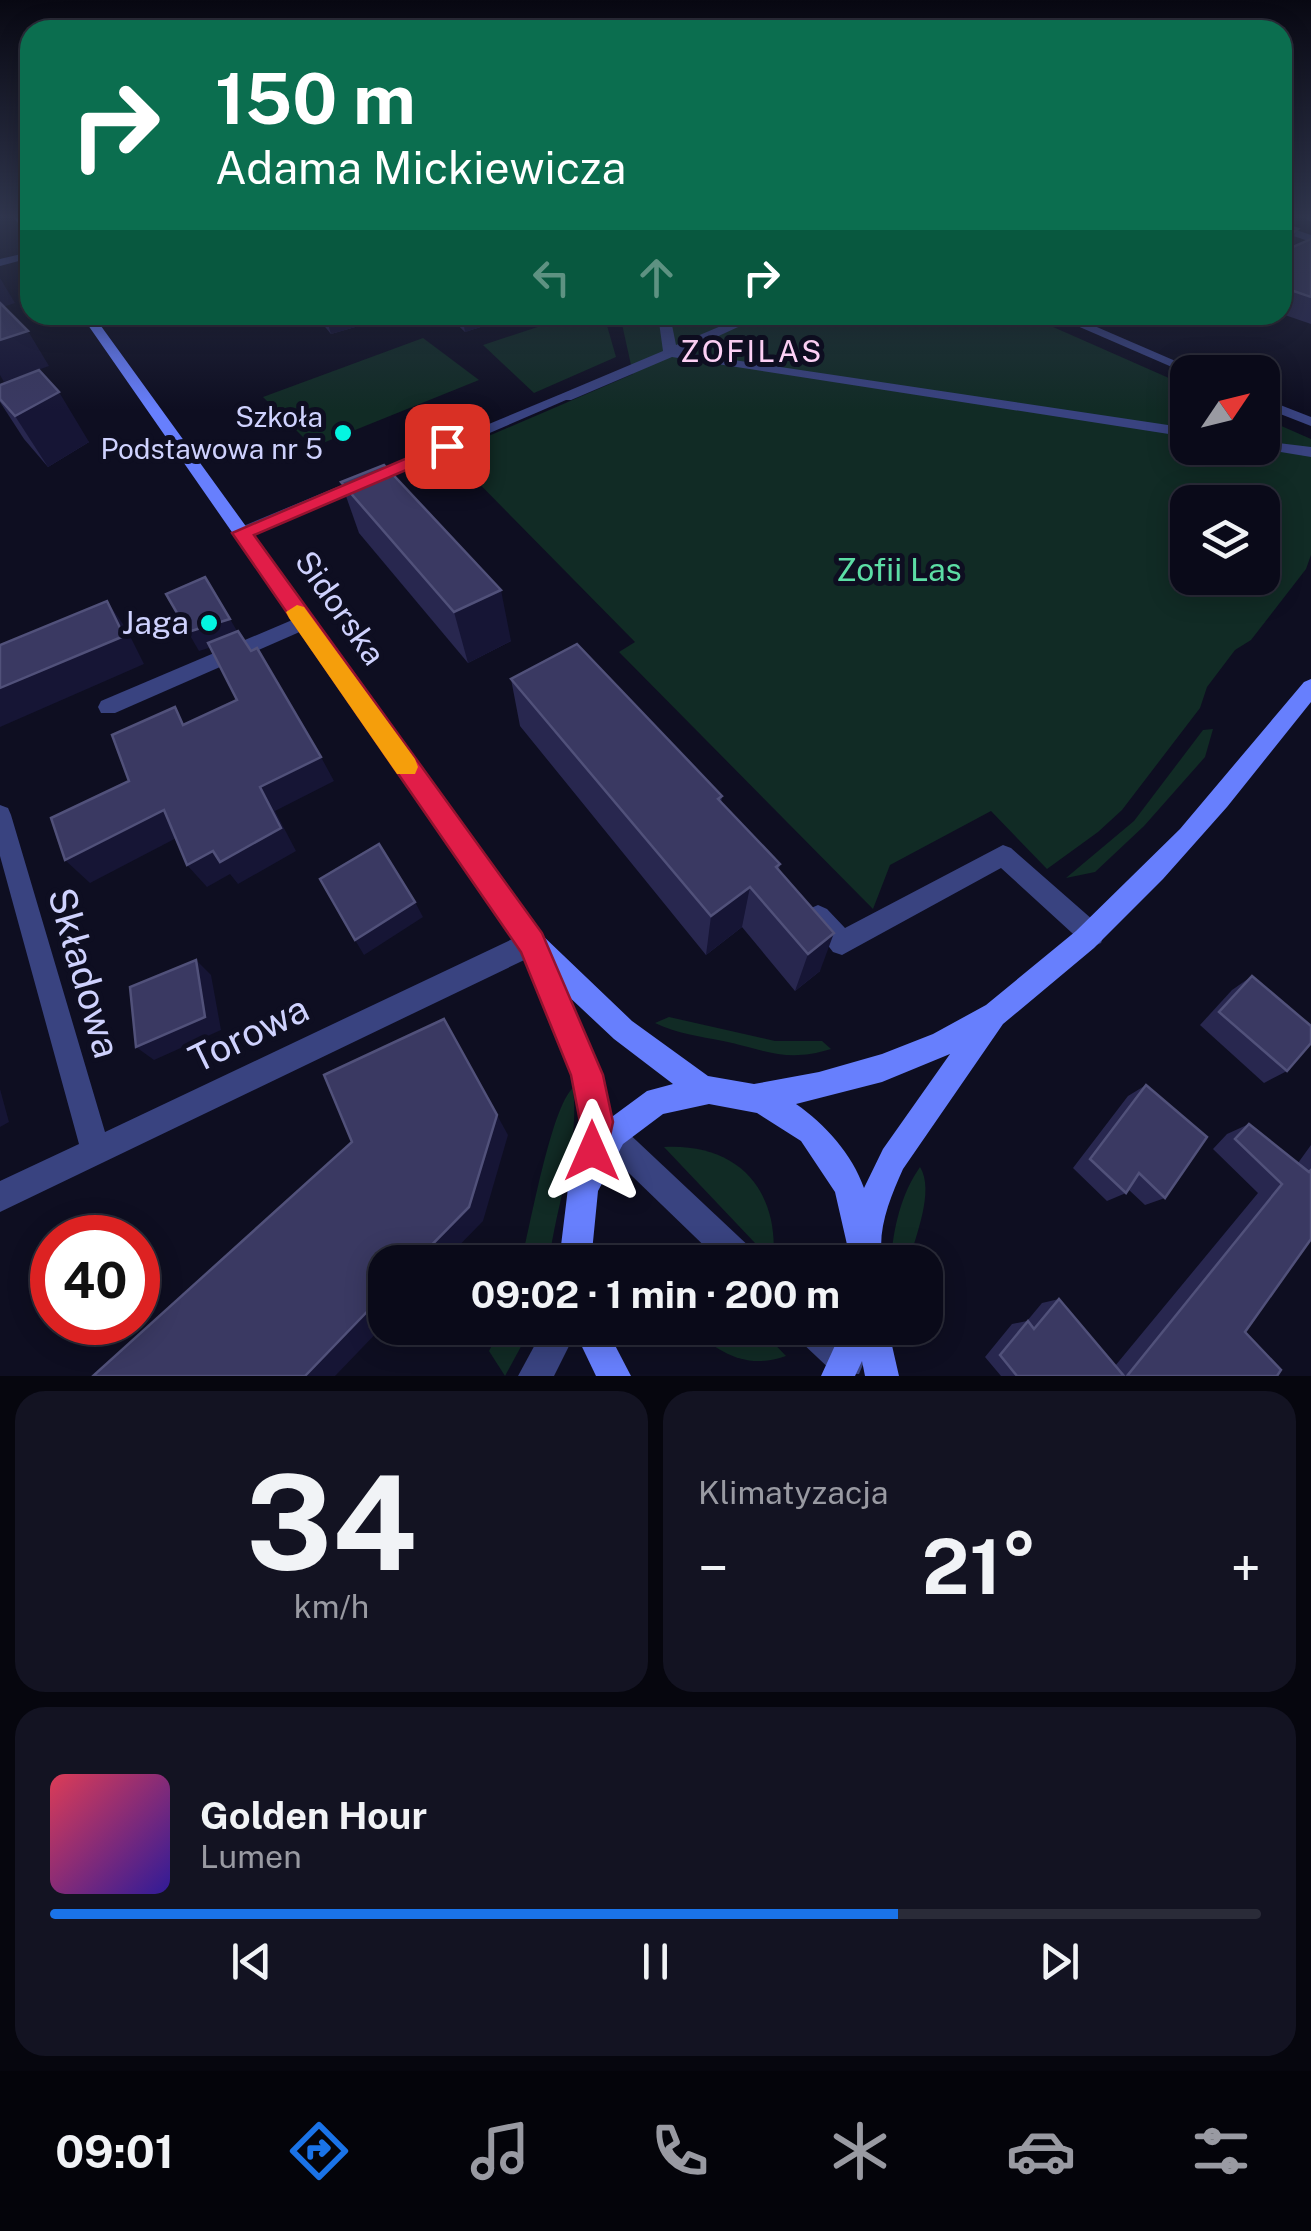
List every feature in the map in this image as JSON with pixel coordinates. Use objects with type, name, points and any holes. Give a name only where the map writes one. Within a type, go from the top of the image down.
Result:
[{"type":"street","name":"Sidorska","points":[[95,325],[532,943],[623,1030],[702,1088]]},
{"type":"street","points":[[666,325],[670,352]]},
{"type":"street","points":[[242,533],[734,325]]},
{"type":"street","points":[[1082,325],[1170,362]]},
{"type":"street","points":[[670,352],[1170,430]]},
{"type":"street","points":[[1280,409],[1311,422]]},
{"type":"street","points":[[1280,448],[1311,452]]},
{"type":"street","points":[[108,707],[304,622]]},
{"type":"street","points":[[576,1245],[588,1180],[613,1138],[656,1101],[702,1088],[759,1096],[807,1091],[930,1047],[994,1015],[1092,936],[1170,860],[1311,686]]},
{"type":"street","name":"Składowa","points":[[0,815],[96,1152]]},
{"type":"street","points":[[802,900],[842,943],[1003,856],[1092,936]]},
{"type":"street","name":"Sidorska","points":[[532,943],[587,1075],[596,1122],[588,1180]]},
{"type":"street","name":"Torowa","points":[[0,1197],[532,943]]},
{"type":"street","points":[[867,1245],[877,1194],[893,1160],[994,1015]]},
{"type":"street","points":[[759,1096],[806,1125],[827,1148],[850,1190],[865,1245]]},
{"type":"street","points":[[613,1138],[725,1245]]},
{"type":"street","points":[[535,1376],[552,1345]]},
{"type":"street","points":[[598,1345],[614,1376]]},
{"type":"street","points":[[824,1345],[842,1369],[853,1345]]},
{"type":"street","points":[[876,1345],[882,1376]]},
{"type":"green space","points":[[544,325],[607,325],[616,357],[534,393],[483,345]]},
{"type":"green space","name":"Zofii Las","points":[[622,325],[1049,325],[1170,379],[1170,465],[1280,465],[1280,425],[1311,439],[1311,555],[1306,569],[1251,640],[1235,650],[1207,687],[1200,708],[1122,810],[1047,869],[991,811],[890,865],[873,909],[619,652],[635,642],[449,453],[633,374]]},
{"type":"green space","points":[[423,338],[479,380],[313,447],[263,397]]},
{"type":"green space","points":[[1213,729],[1205,757],[1144,826],[1095,872],[1066,878],[1134,821],[1203,730]]},
{"type":"green space","points":[[669,1017],[775,1041],[822,1041],[831,1049],[801,1055],[776,1054],[655,1023]]},
{"type":"green space","points":[[573,1088],[570,1154],[551,1245],[525,1245],[549,1142]]},
{"type":"green space","points":[[664,1147],[713,1153],[748,1176],[761,1192],[773,1236],[773,1245],[757,1245]]},
{"type":"green space","points":[[920,1167],[925,1201],[914,1245],[893,1245],[899,1212]]},
{"type":"green space","points":[[492,1345],[522,1345],[505,1376],[489,1351]]},
{"type":"green space","points":[[712,1345],[775,1345],[786,1356],[758,1361]]},
{"type":"building","points":[[1292,281],[1311,281],[1311,297],[1292,290]]},
{"type":"building","points":[[0,303],[28,331],[0,340]]},
{"type":"building","points":[[39,370],[59,392],[15,416],[0,399],[0,385]]},
{"type":"building","points":[[384,465],[501,590],[454,612],[341,482]]},
{"type":"building","points":[[205,577],[230,619],[188,632],[166,594]]},
{"type":"building","points":[[107,601],[124,636],[0,688],[0,645]]},
{"type":"building","points":[[238,631],[251,651],[257,648],[321,757],[260,787],[281,828],[220,862],[213,851],[187,865],[164,810],[65,860],[51,818],[129,781],[112,735],[175,707],[183,725],[237,700],[208,643]]},
{"type":"building","points":[[577,644],[722,796],[718,799],[780,864],[776,867],[834,933],[808,954],[750,887],[711,916],[511,679]]},
{"type":"building","points":[[379,844],[415,902],[355,940],[320,879]]},
{"type":"building","points":[[196,960],[205,1017],[136,1047],[130,987]]},
{"type":"building","points":[[1252,976],[1311,1026],[1311,1043],[1287,1071],[1219,1012]]},
{"type":"building","points":[[444,1019],[497,1115],[469,1207],[432,1245],[368,1245],[368,1311],[305,1376],[93,1376],[127,1345],[160,1345],[160,1315],[352,1142],[324,1075]]},
{"type":"building","points":[[1146,1085],[1207,1137],[1165,1198],[1139,1173],[1126,1193],[1090,1159]]},
{"type":"building","points":[[1249,1124],[1311,1170],[1311,1239],[1245,1332],[1281,1370],[1277,1376],[1127,1376],[1282,1184],[1235,1139]]},
{"type":"building","points":[[1059,1299],[1124,1376],[1017,1376],[1000,1355],[1028,1321],[1034,1329]]},
{"type":"slow traffic","points":[[297,612],[406,767]]},
{"type":"place","name":"Szkoła Podstawowa nr 5","points":[[343,433]]},
{"type":"place","name":"Jaga","points":[[209,623]]},
{"type":"district","name":"ZOFILAS","points":[[752,352]]},
{"type":"route","points":[[447,446],[242,533],[532,943],[587,1075],[596,1122],[592,1151]]}]
